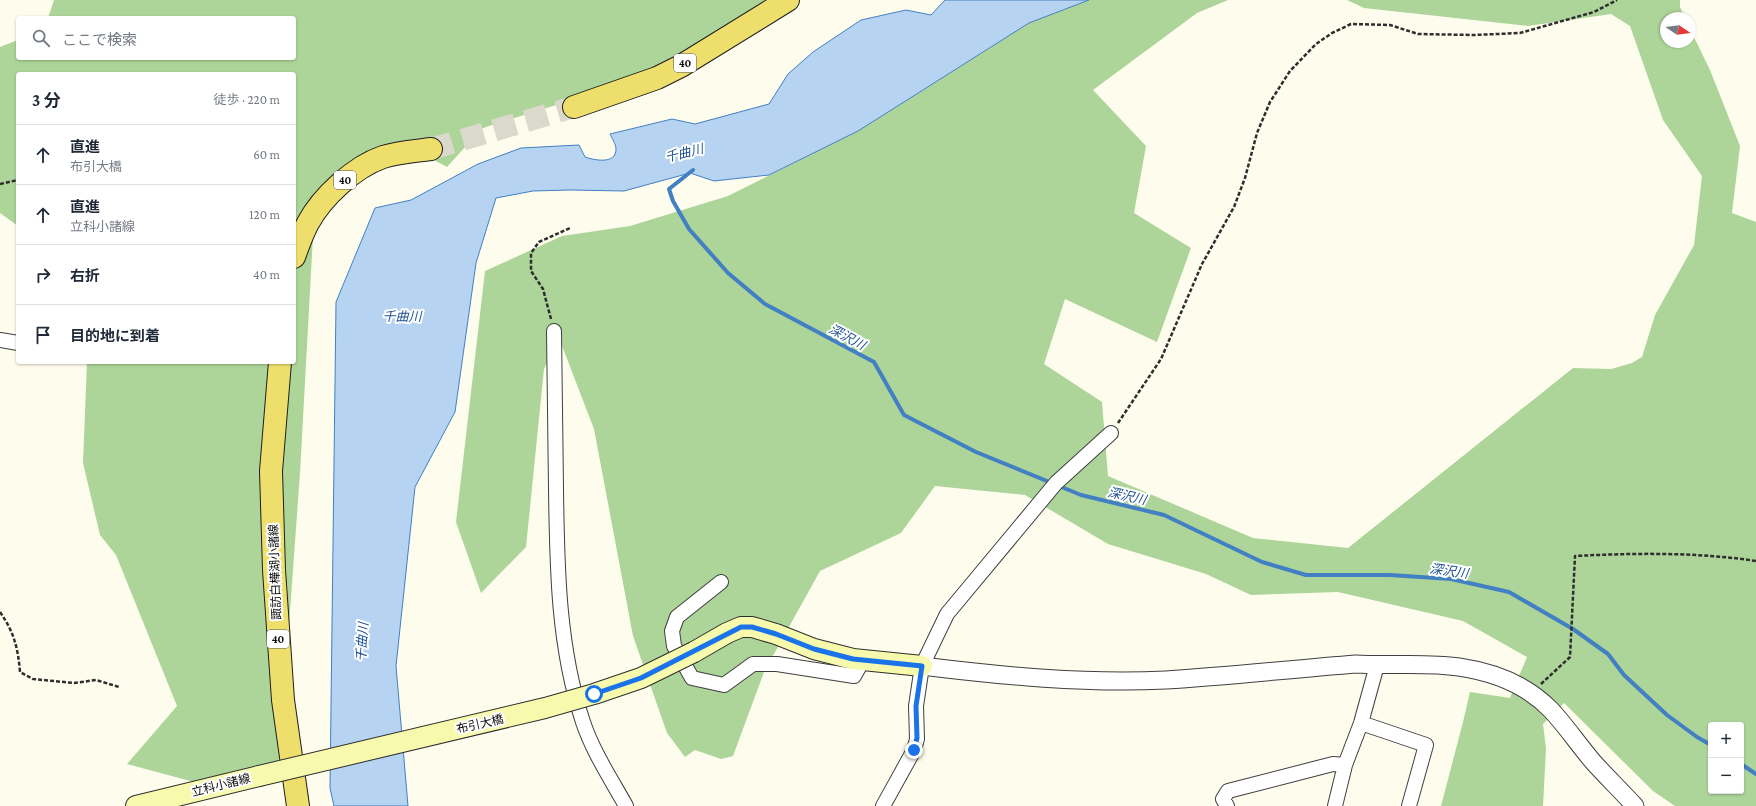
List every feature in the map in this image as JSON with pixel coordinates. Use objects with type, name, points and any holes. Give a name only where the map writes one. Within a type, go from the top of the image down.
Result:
[{"type":"main road","name":"40","points":[[574,107],[657,78],[681,66],[788,0]]},
{"type":"main road","name":"40","points":[[296,249],[301,228],[333,191],[355,171],[383,157],[431,149]]},
{"type":"main road","name":"諏訪白樺湖小諸線","points":[[280,364],[271,471],[274,570],[283,700],[298,806]]},
{"type":"main road","name":"布引大橋","points":[[259,776],[544,708],[594,694],[641,678],[741,627],[752,627],[776,634],[814,649],[863,660]]},
{"type":"main road","points":[[863,660],[922,666]]},
{"type":"main road","name":"立科小諸線","points":[[136,806],[259,776]]},
{"type":"street","points":[[554,331],[557,537],[560,607],[566,657],[583,723],[593,745],[626,806]]},
{"type":"street","points":[[0,340],[16,343]]},
{"type":"street","points":[[883,806],[914,750],[917,738],[916,706],[922,666],[947,614],[1056,483],[1111,433]]},
{"type":"street","points":[[721,582],[677,617],[672,631],[674,646],[692,678],[724,685],[753,664],[777,664],[854,676],[863,660]]},
{"type":"street","points":[[922,666],[992,675],[1087,680],[1166,680],[1356,664],[1413,664],[1458,667],[1486,673],[1510,681],[1530,694],[1550,710],[1595,764],[1635,806]]},
{"type":"street","points":[[1335,806],[1345,765],[1361,723],[1377,665]]},
{"type":"street","points":[[1361,723],[1426,745],[1409,806]]},
{"type":"street","points":[[1227,806],[1223,799],[1228,791],[1333,764],[1345,765]]},
{"type":"path","points":[[1111,433],[1161,359],[1202,264],[1234,208],[1245,178],[1257,133],[1270,102],[1290,71],[1316,44],[1332,33],[1351,24],[1390,25],[1418,34],[1474,35],[1520,33],[1594,12],[1617,0]]},
{"type":"path","points":[[0,184],[16,180]]},
{"type":"path","points":[[554,331],[543,289],[536,276],[531,271],[531,253],[539,242],[570,228]]},
{"type":"path","points":[[1530,694],[1570,657],[1575,556],[1628,553],[1732,557],[1756,561]]},
{"type":"path","points":[[0,612],[10,627],[18,651],[20,672],[33,679],[74,683],[96,680],[119,687]]},
{"type":"green space","points":[[54,0],[775,0],[679,60],[585,96],[462,136],[465,147],[447,167],[430,158],[429,147],[315,200],[300,473],[279,763],[194,782],[127,764],[177,706],[116,555],[100,535],[83,463],[87,364],[296,364],[296,72],[16,72],[16,225],[0,213],[0,47],[16,41],[16,60],[296,60],[296,16],[49,16]]},
{"type":"green space","points":[[1089,0],[1228,0],[1197,13],[1093,90],[1146,146],[1134,213],[1191,248],[1157,342],[1065,299],[1044,364],[1102,402],[1108,476],[1253,538],[1348,548],[1573,368],[1611,369],[1632,363],[1642,357],[1655,315],[1694,245],[1702,176],[1663,120],[1630,26],[1611,14],[1528,26],[1364,8],[1347,0],[1680,0],[1680,7],[1682,12],[1660,12],[1660,48],[1696,48],[1696,41],[1710,70],[1740,146],[1732,213],[1756,222],[1756,806],[1675,806],[1653,791],[1564,703],[1543,724],[1546,749],[1543,806],[1441,806],[1470,692],[1510,698],[1527,657],[1463,621],[1338,592],[1251,595],[1206,574],[1108,544],[1025,495],[935,486],[901,533],[820,571],[764,672],[733,756],[721,759],[695,750],[685,757],[667,733],[633,636],[594,429],[559,338],[544,369],[526,547],[481,593],[456,522],[485,271],[562,236],[630,226],[728,196],[858,131],[1029,23]]},
{"type":"water","name":"千曲川","points":[[945,0],[1089,0],[1029,23],[858,131],[769,175],[714,181],[690,173],[624,191],[533,191],[496,198],[476,263],[455,412],[415,487],[396,666],[408,806],[334,806],[330,788],[336,302],[375,208],[411,200],[478,164],[521,148],[579,145],[585,157],[604,160],[609,159],[615,154],[615,144],[610,134],[672,119],[695,124],[769,104],[788,74],[813,52],[861,20],[906,10],[931,15]]},
{"type":"waterway","name":"深沢川","points":[[693,170],[669,189],[673,201],[689,229],[728,273],[765,304],[874,362],[904,415],[976,452],[1081,495],[1164,515],[1262,562],[1306,575],[1390,575],[1451,579],[1509,592],[1573,629],[1608,654],[1624,675],[1667,715],[1708,743]]},
{"type":"waterway","name":"深沢川","points":[[1744,766],[1756,774]]},
{"type":"tunnel","points":[[431,149],[574,107]]},
{"type":"route","points":[[594,694],[641,678],[741,627],[752,627],[776,634],[814,649],[853,659],[922,666],[916,706],[917,738],[914,750]]}]
